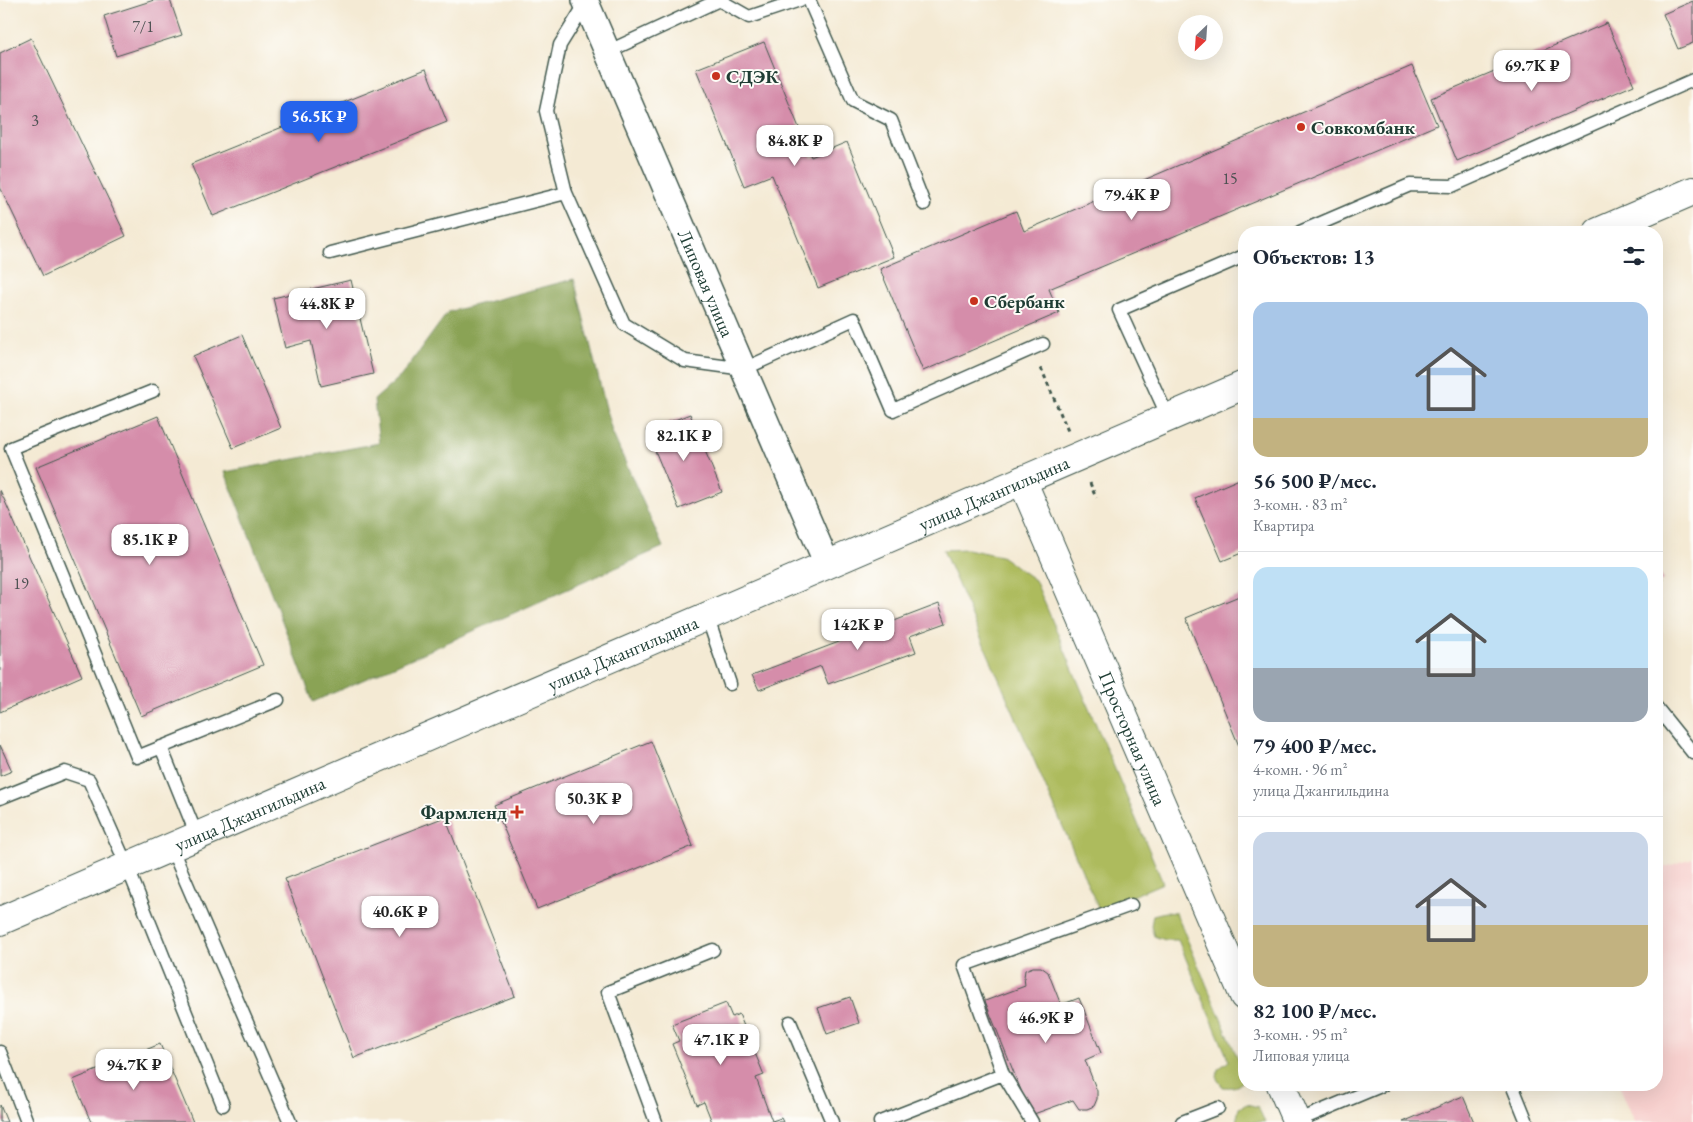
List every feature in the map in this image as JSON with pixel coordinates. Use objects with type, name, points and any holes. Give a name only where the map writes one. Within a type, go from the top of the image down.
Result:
[{"type":"main road","points":[[1612,226],[1693,191]]},
{"type":"main road","name":"улица Джангильдина","points":[[0,921],[1238,388]]},
{"type":"main road","name":"Просторная улица","points":[[1022,480],[1238,982]]},
{"type":"main road","points":[[1284,1091],[1297,1122]]},
{"type":"street","name":"Липовая улица","points":[[586,1],[828,564]]},
{"type":"lane","points":[[608,52],[719,0],[749,17],[800,0]]},
{"type":"lane","points":[[809,0],[853,101],[891,120],[924,204]]},
{"type":"lane","points":[[586,1],[560,45],[546,111],[566,193],[624,324],[685,361],[744,369],[854,319],[894,410],[1038,346]]},
{"type":"lane","points":[[1314,226],[1410,185],[1452,186],[1693,80]]},
{"type":"lane","points":[[330,253],[566,193]]},
{"type":"lane","points":[[1168,418],[1119,310],[1238,259]]},
{"type":"lane","points":[[153,391],[11,448],[137,757],[278,700]]},
{"type":"lane","points":[[707,616],[730,684]]},
{"type":"lane","points":[[1663,716],[1693,753]]},
{"type":"lane","points":[[161,747],[197,836]]},
{"type":"lane","points":[[0,798],[65,772],[89,780],[128,866],[223,1106]]},
{"type":"lane","points":[[171,847],[290,1122]]},
{"type":"lane","points":[[1032,1122],[1003,1074],[964,965],[1131,905]]},
{"type":"lane","points":[[656,1122],[608,992],[712,950]]},
{"type":"lane","points":[[790,1022],[832,1122]]},
{"type":"lane","points":[[0,1052],[27,1122]]},
{"type":"lane","points":[[880,1122],[1003,1074]]},
{"type":"lane","points":[[1297,1122],[1369,1091]]},
{"type":"lane","points":[[1514,1091],[1527,1122]]},
{"type":"lane","points":[[1182,1122],[1218,1108]]},
{"type":"path","points":[[1038,346],[1096,498]]},
{"type":"shaded area","points":[[1693,858],[1693,1122],[1635,1122],[1622,1091],[1663,1091],[1663,988],[1665,987],[1663,982],[1663,868]]},
{"type":"green space","points":[[574,279],[612,432],[663,547],[313,702],[225,472],[379,443],[374,400],[401,376],[448,312]]},
{"type":"green space","points":[[967,549],[1001,556],[1035,580],[1163,883],[1099,910],[943,550]]},
{"type":"green space","points":[[1165,912],[1176,913],[1238,1059],[1238,1085],[1223,1087],[1217,1079],[1218,1069],[1229,1061],[1178,940],[1165,940],[1154,936],[1151,926],[1153,915]]},
{"type":"green space","points":[[1247,1104],[1258,1107],[1265,1122],[1236,1122],[1239,1108]]},
{"type":"building","points":[[154,0],[170,0],[182,35],[116,56],[104,16]]},
{"type":"building","points":[[1693,1],[1693,43],[1678,49],[1663,14]]},
{"type":"building","points":[[1607,23],[1634,85],[1457,161],[1431,98]]},
{"type":"building","points":[[31,38],[126,236],[43,276],[0,187],[0,53]]},
{"type":"building","points":[[764,42],[811,157],[847,142],[894,257],[818,288],[772,175],[744,186],[696,69]]},
{"type":"building","points":[[1412,66],[1437,125],[1049,289],[1059,313],[923,371],[880,269],[1016,211],[1024,231]]},
{"type":"building","points":[[426,69],[447,122],[213,216],[191,164]]},
{"type":"building","points":[[351,280],[373,374],[321,386],[311,341],[285,348],[273,298]]},
{"type":"building","points":[[242,335],[281,428],[233,448],[193,356]]},
{"type":"building","points":[[690,414],[722,492],[679,509],[647,431]]},
{"type":"building","points":[[158,416],[263,665],[141,716],[36,467]]},
{"type":"building","points":[[1238,480],[1238,554],[1222,561],[1195,498]]},
{"type":"building","points":[[0,490],[82,676],[0,712]]},
{"type":"building","points":[[1238,596],[1238,744],[1186,618]]},
{"type":"building","points":[[939,604],[946,623],[910,636],[916,652],[828,684],[821,666],[759,690],[752,675]]},
{"type":"building","points":[[651,741],[693,846],[537,909],[494,805]]},
{"type":"building","points":[[0,745],[12,771],[0,776]]},
{"type":"building","points":[[445,817],[515,996],[354,1058],[285,879]]},
{"type":"building","points":[[1041,967],[1048,972],[1061,1005],[1079,998],[1101,1053],[1085,1060],[1097,1091],[1097,1099],[1094,1106],[1087,1109],[1079,1109],[1073,1100],[1031,1115],[985,1001],[1025,986],[1025,970]]},
{"type":"building","points":[[850,997],[859,1023],[827,1034],[818,1008]]},
{"type":"building","points":[[726,1003],[732,1017],[739,1014],[764,1075],[756,1078],[772,1121],[781,1118],[783,1122],[712,1122],[704,1102],[697,1105],[672,1044],[679,1041],[672,1024]]},
{"type":"building","points":[[160,1044],[193,1122],[91,1122],[73,1080]]},
{"type":"building","points":[[1463,1096],[1474,1122],[1403,1122]]},
{"type":"building","points":[[0,1105],[7,1122],[0,1122]]},
{"type":"place","name":"СДЭК","points":[[716,76]]},
{"type":"place","name":"Совкомбанк","points":[[1301,127]]},
{"type":"place","name":"Сбербанк","points":[[974,301]]},
{"type":"place","name":"Фармленд","points":[[517,812]]}]
